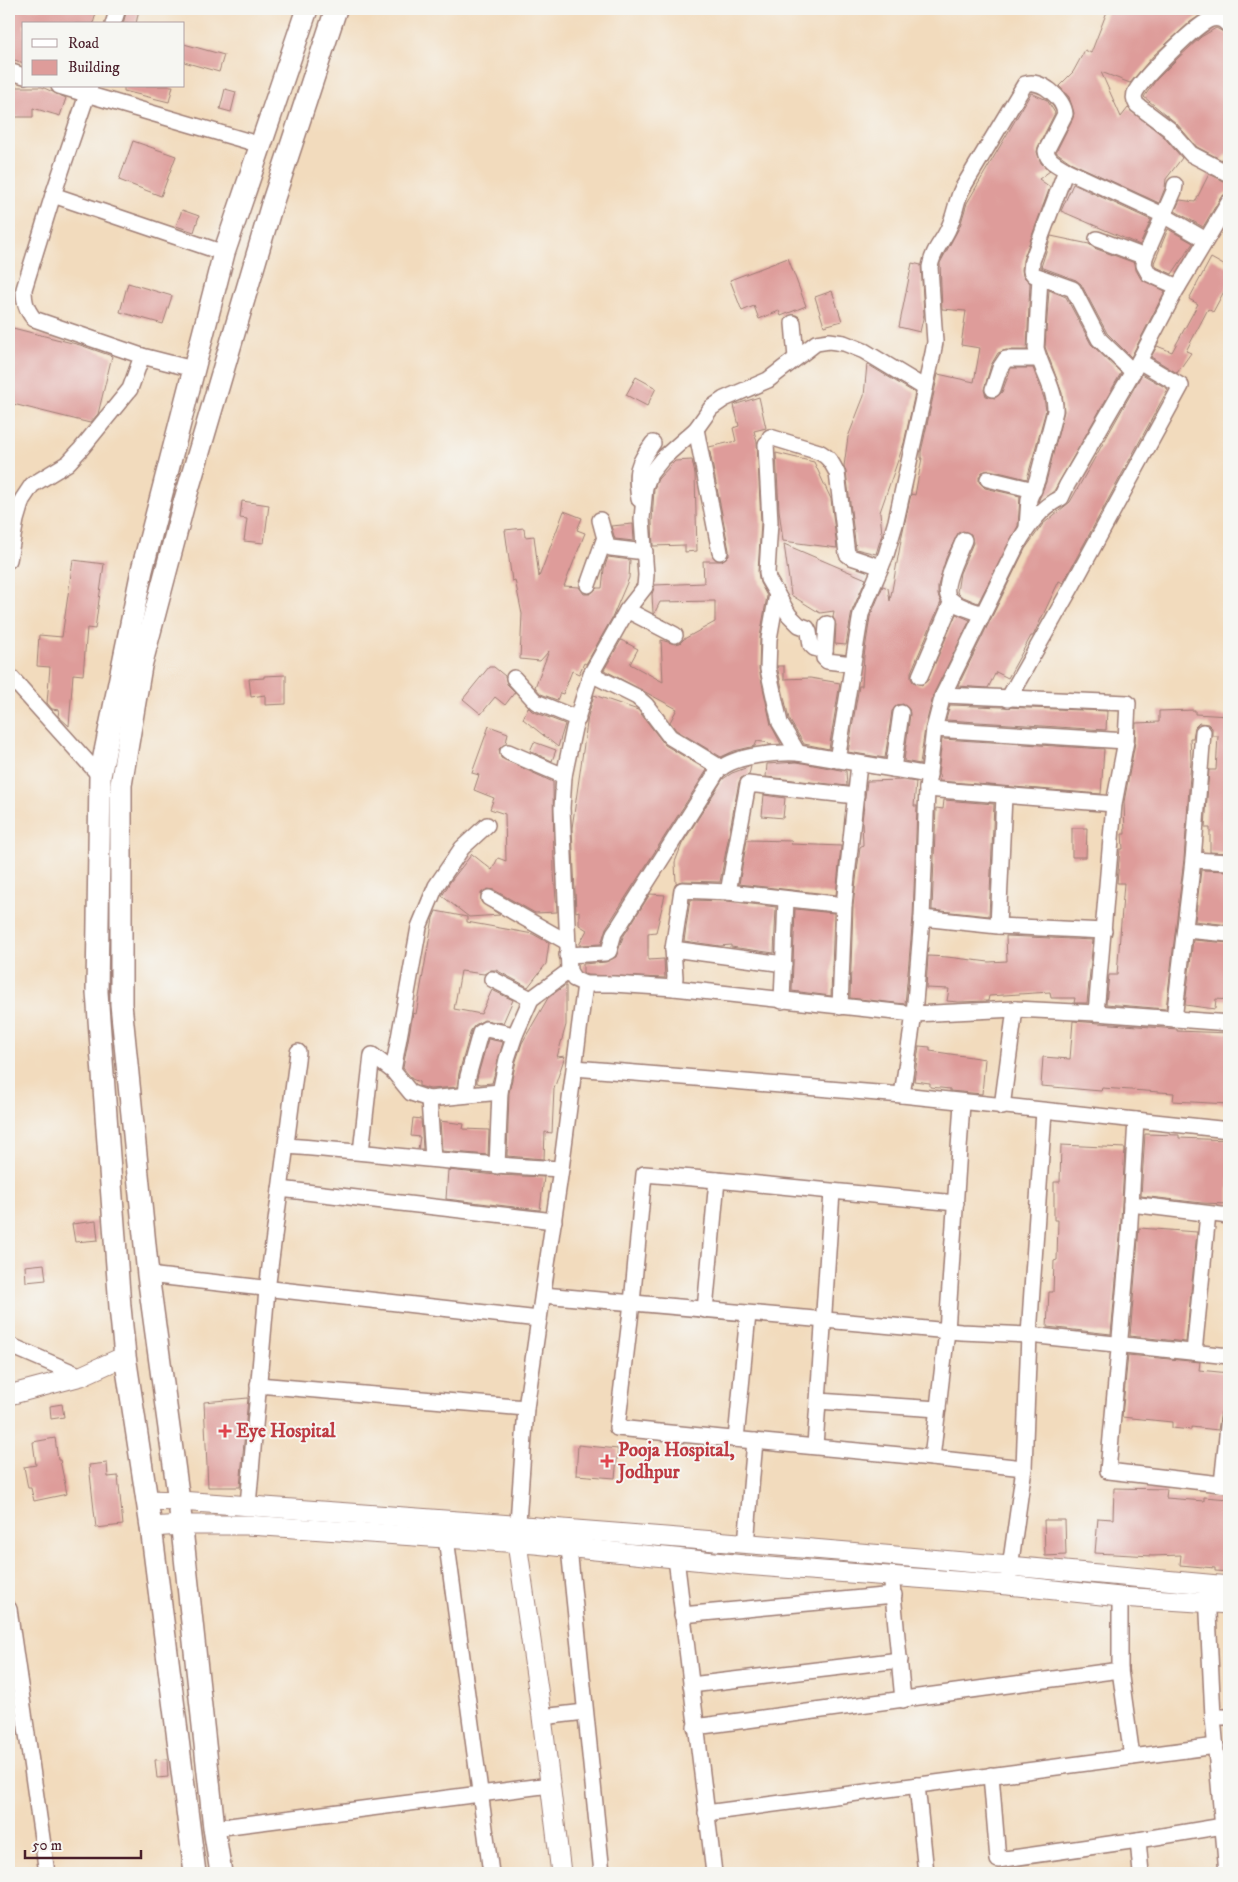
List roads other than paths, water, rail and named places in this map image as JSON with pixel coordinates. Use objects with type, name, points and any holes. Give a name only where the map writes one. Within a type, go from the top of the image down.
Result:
[{"type":"main road","points":[[195,1873],[151,1527],[125,1356],[98,992],[100,776],[142,570],[224,253],[307,9]]},
{"type":"main road","points":[[221,1873],[214,1828],[180,1501],[148,1275],[122,1004],[121,785],[141,666],[184,503],[272,204],[336,9]]},
{"type":"street","points":[[114,22],[118,9]]},
{"type":"street","points":[[1229,26],[1223,20],[1217,18],[1206,21],[1173,50],[1137,90],[1134,100],[1137,105],[1169,129],[1186,150],[1229,174]]},
{"type":"street","points":[[9,71],[22,75]]},
{"type":"street","points":[[837,760],[861,614],[881,568],[896,521],[935,342],[930,267],[932,258],[950,225],[955,205],[962,189],[1025,84],[1030,82],[1038,83],[1061,101],[1064,108],[1065,114],[1046,151],[1050,160],[1066,170],[1163,215],[1206,240]]},
{"type":"street","points":[[74,88],[88,90],[261,146]]},
{"type":"street","points":[[88,90],[24,289],[26,309],[34,319],[142,356],[194,369]]},
{"type":"street","points":[[1008,699],[1181,386],[1136,366],[1099,339],[1073,289],[1034,275],[1031,271],[1030,266],[1066,170]]},
{"type":"street","points":[[1175,185],[1145,257],[1144,265],[1146,270],[1178,287]]},
{"type":"street","points":[[53,195],[224,253]]},
{"type":"street","points":[[902,1095],[914,1014],[922,918],[928,782],[934,729],[943,694],[1017,544],[1027,528],[1050,503],[1062,498],[1067,485],[1136,366],[1178,287],[1229,202]]},
{"type":"street","points":[[1097,238],[1145,257]]},
{"type":"street","points":[[1027,528],[1029,499],[1034,490],[1055,411],[1055,402],[1039,359],[1036,338],[1040,276]]},
{"type":"street","points":[[793,323],[796,358]]},
{"type":"street","points":[[642,519],[645,487],[650,474],[662,459],[696,429],[711,408],[724,399],[768,380],[816,343],[829,340],[844,343],[871,354],[925,388]]},
{"type":"street","points":[[9,560],[16,520],[22,500],[32,485],[68,462],[81,449],[130,389],[142,356]]},
{"type":"street","points":[[993,389],[1000,368],[1006,359],[1039,359]]},
{"type":"street","points":[[696,429],[720,552]]},
{"type":"street","points":[[825,651],[810,645],[809,632],[793,620],[770,584],[767,572],[770,522],[768,440],[826,455],[837,473],[847,554],[851,558],[881,568]]},
{"type":"street","points":[[653,443],[636,472],[645,552],[645,587],[627,610],[591,674],[564,776],[562,808],[567,949],[569,971],[574,979],[585,984],[674,988],[914,1014],[1015,1009],[1096,1012],[1229,1023]]},
{"type":"street","points":[[988,479],[1034,490]]},
{"type":"street","points":[[600,520],[607,546],[645,552]]},
{"type":"street","points":[[588,585],[604,540]]},
{"type":"street","points":[[964,540],[946,589],[947,596],[952,601],[982,614]]},
{"type":"street","points":[[777,594],[769,639],[768,669],[780,723],[798,752]]},
{"type":"street","points":[[920,676],[952,601]]},
{"type":"street","points":[[627,610],[675,635]]},
{"type":"street","points":[[827,624],[824,658],[826,661],[852,664]]},
{"type":"street","points":[[591,674],[637,697],[646,705],[670,737],[721,768]]},
{"type":"street","points":[[9,675],[100,776]]},
{"type":"street","points":[[514,678],[536,702],[578,719]]},
{"type":"street","points":[[943,694],[1128,704],[1126,742],[1114,804],[1096,1012]]},
{"type":"street","points":[[893,769],[901,713]]},
{"type":"street","points":[[934,729],[1126,742]]},
{"type":"street","points":[[1174,1019],[1194,860],[1203,732]]},
{"type":"street","points":[[508,752],[564,776]]},
{"type":"street","points":[[489,898],[567,949],[605,953],[610,951],[614,933],[712,778],[721,768],[740,759],[784,752],[798,752],[893,769],[928,782],[1004,796],[1114,804]]},
{"type":"street","points":[[840,1007],[844,905],[859,764]]},
{"type":"street","points":[[728,892],[748,784],[856,796]]},
{"type":"street","points":[[998,926],[1004,796]]},
{"type":"street","points":[[394,1071],[419,927],[436,886],[462,848],[487,825]]},
{"type":"street","points":[[1194,860],[1229,862]]},
{"type":"street","points":[[674,988],[673,949],[682,890],[728,892],[844,905]]},
{"type":"street","points":[[782,1001],[786,899]]},
{"type":"street","points":[[922,918],[998,926],[1104,931]]},
{"type":"street","points":[[1186,930],[1229,934]]},
{"type":"street","points":[[673,949],[784,964]]},
{"type":"street","points":[[498,1166],[500,1092],[507,1059],[531,999],[569,971]]},
{"type":"street","points":[[492,979],[531,999]]},
{"type":"street","points":[[561,1873],[517,1534],[526,1408],[554,1221],[585,984]]},
{"type":"street","points":[[1002,1107],[1015,1009]]},
{"type":"street","points":[[466,1095],[468,1076],[480,1034],[486,1029],[516,1035]]},
{"type":"street","points":[[248,1506],[267,1290],[298,1052]]},
{"type":"street","points":[[361,1152],[372,1055],[394,1071],[411,1093],[429,1099],[500,1092]]},
{"type":"street","points":[[575,1068],[902,1095],[962,1103],[1229,1130]]},
{"type":"street","points":[[429,1099],[433,1159]]},
{"type":"street","points":[[932,1458],[947,1331],[962,1103]]},
{"type":"street","points":[[1008,1585],[1024,1468],[1029,1335],[1044,1111]]},
{"type":"street","points":[[1136,1120],[1131,1204],[1108,1471],[1225,1485],[1229,1417]]},
{"type":"street","points":[[287,1146],[498,1166],[561,1169]]},
{"type":"street","points":[[956,1203],[644,1174],[618,1428],[1024,1468]]},
{"type":"street","points":[[705,1310],[717,1180]]},
{"type":"street","points":[[280,1189],[554,1221]]},
{"type":"street","points":[[815,1446],[832,1192]]},
{"type":"street","points":[[1131,1204],[1229,1216]]},
{"type":"street","points":[[1194,1352],[1208,1214]]},
{"type":"street","points":[[148,1275],[267,1290],[539,1319]]},
{"type":"street","points":[[543,1296],[947,1331],[1029,1335],[1119,1346],[1229,1356]]},
{"type":"street","points":[[736,1439],[748,1314]]},
{"type":"street","points":[[9,1345],[81,1376]]},
{"type":"street","points":[[9,1395],[81,1376],[125,1356]]},
{"type":"street","points":[[258,1385],[526,1408]]},
{"type":"street","points":[[818,1402],[938,1408]]},
{"type":"street","points":[[746,1544],[755,1441]]},
{"type":"street","points":[[146,1500],[248,1506],[517,1534],[746,1544],[1010,1566],[1207,1593],[1229,1604]]},
{"type":"street","points":[[151,1527],[247,1525],[446,1538],[517,1534],[535,1544],[568,1548],[744,1565],[1008,1585],[1120,1597],[1207,1593],[1229,1586]]},
{"type":"street","points":[[446,1538],[491,1873]]},
{"type":"street","points":[[568,1548],[602,1873]]},
{"type":"street","points":[[676,1558],[714,1873]]},
{"type":"street","points":[[891,1575],[903,1700]]},
{"type":"street","points":[[1207,1593],[1213,1717],[1227,1873]]},
{"type":"street","points":[[682,1615],[894,1594]]},
{"type":"street","points":[[1120,1597],[1120,1670],[1132,1757]]},
{"type":"street","points":[[9,1609],[46,1873]]},
{"type":"street","points":[[691,1686],[900,1660]]},
{"type":"street","points":[[695,1727],[1120,1670]]},
{"type":"street","points":[[542,1716],[585,1712]]},
{"type":"street","points":[[1213,1717],[1229,1717]]},
{"type":"street","points":[[706,1813],[1216,1746]]},
{"type":"street","points":[[991,1775],[998,1866],[1223,1826]]},
{"type":"street","points":[[214,1828],[550,1785]]},
{"type":"street","points":[[917,1785],[926,1873]]},
{"type":"street","points":[[1138,1840],[1141,1873]]},
{"type":"place","name":"Eye Hospital","points":[[225,1431]]},
{"type":"place","name":"Pooja Hospital, Jodhpur","points":[[607,1461]]}]
